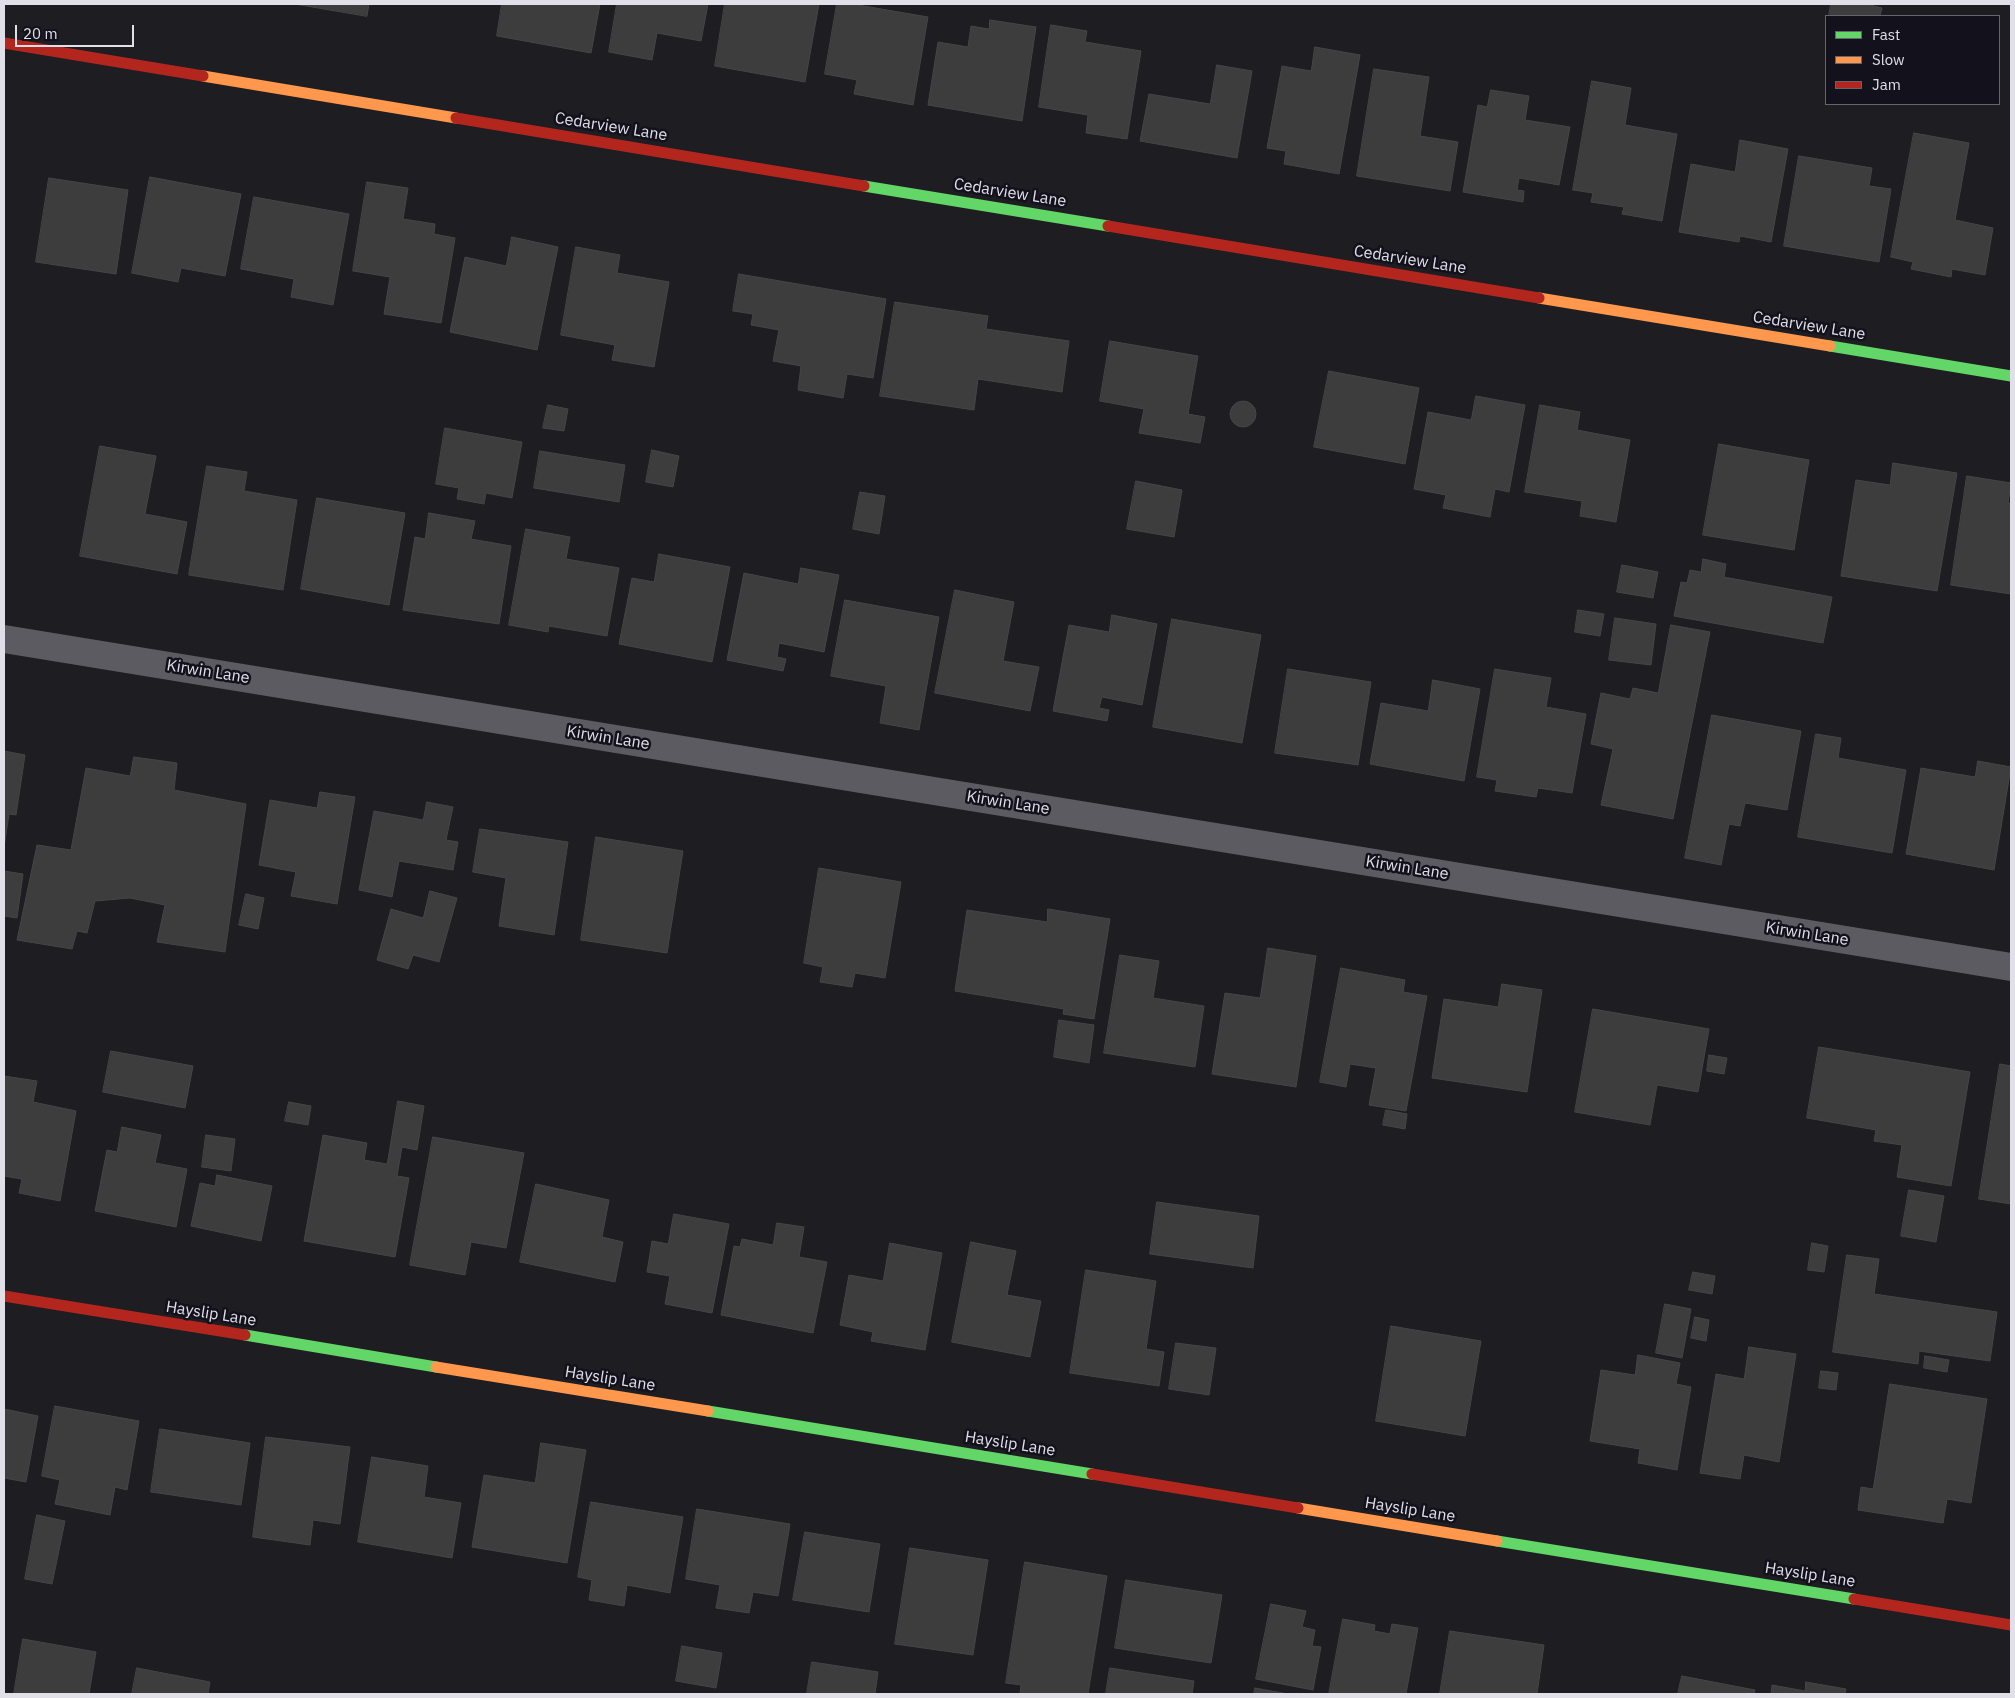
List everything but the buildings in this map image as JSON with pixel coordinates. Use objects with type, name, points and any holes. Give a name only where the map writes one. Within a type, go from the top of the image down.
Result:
[{"type":"street","name":"Cedarview Lane","points":[[4,43],[2011,376]]},
{"type":"street","name":"Kirwin Lane","points":[[4,639],[2011,967]]},
{"type":"street","name":"Hayslip Lane","points":[[4,1296],[2011,1625]]},
{"type":"traffic: fast","points":[[864,186],[1108,226]]},
{"type":"traffic: fast","points":[[1830,346],[2011,376]]},
{"type":"traffic: fast","points":[[245,1335],[436,1367]]},
{"type":"traffic: fast","points":[[708,1411],[1092,1474]]},
{"type":"traffic: fast","points":[[1497,1541],[1854,1599]]},
{"type":"traffic: slow","points":[[203,76],[456,118]]},
{"type":"traffic: slow","points":[[1539,298],[1830,346]]},
{"type":"traffic: slow","points":[[436,1367],[708,1411]]},
{"type":"traffic: slow","points":[[1298,1508],[1497,1541]]},
{"type":"traffic: jam","points":[[4,43],[203,76]]},
{"type":"traffic: jam","points":[[456,118],[864,186]]},
{"type":"traffic: jam","points":[[1108,226],[1539,298]]},
{"type":"traffic: jam","points":[[4,1296],[245,1335]]},
{"type":"traffic: jam","points":[[1092,1474],[1298,1508]]},
{"type":"traffic: jam","points":[[1854,1599],[2011,1625]]}]
